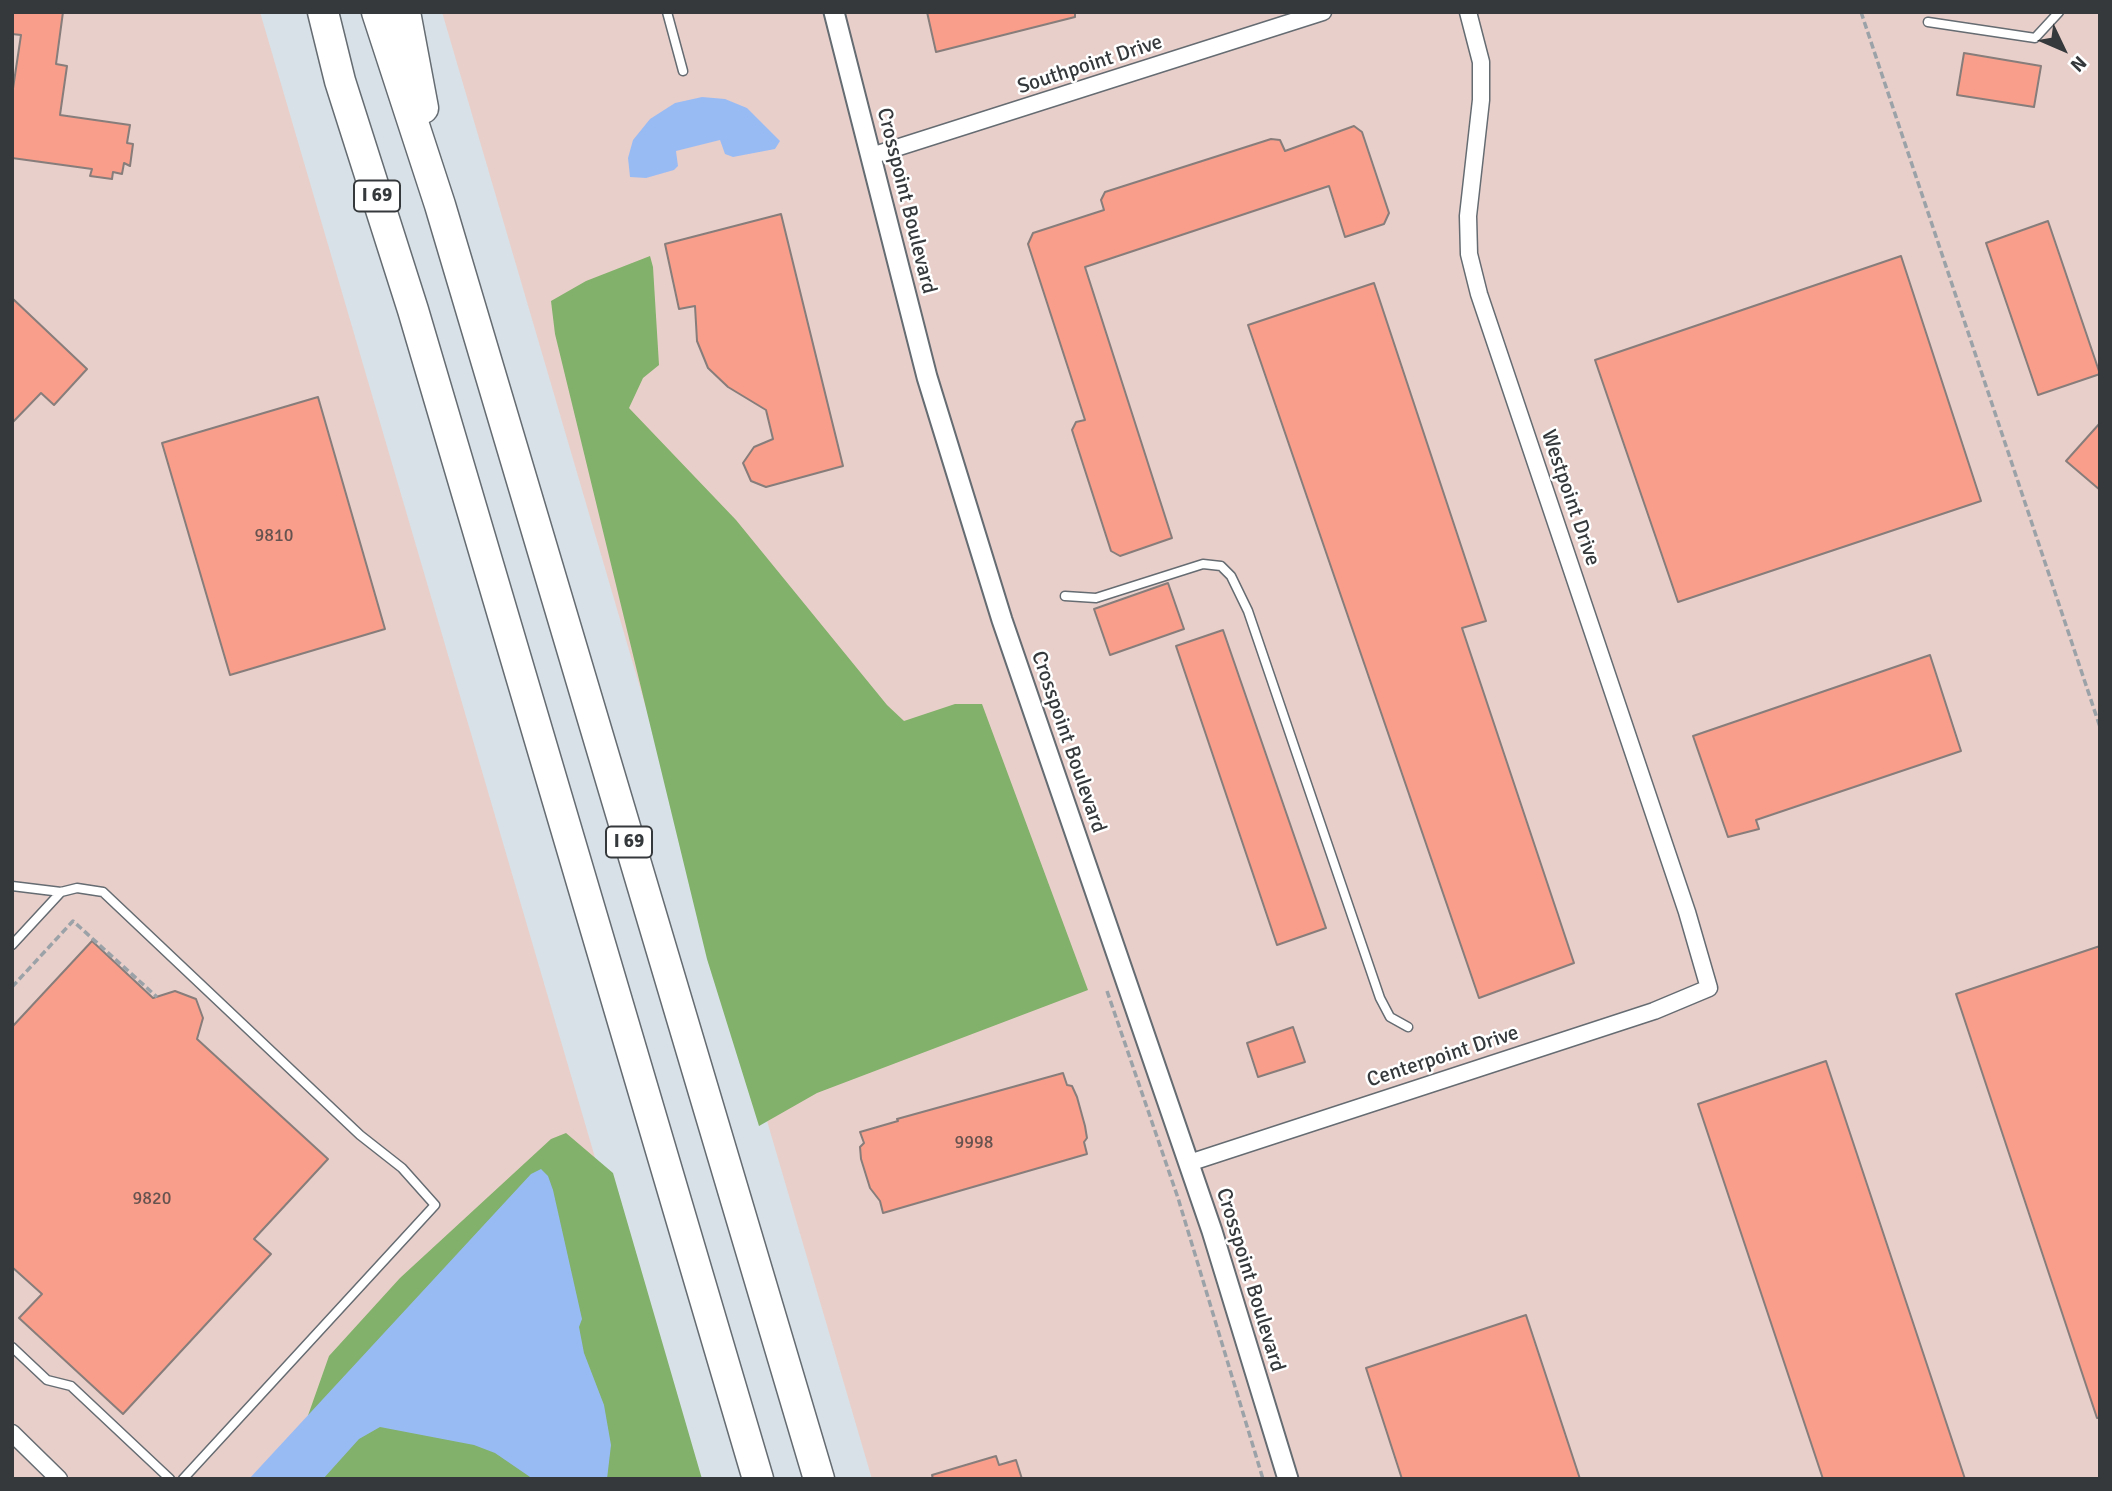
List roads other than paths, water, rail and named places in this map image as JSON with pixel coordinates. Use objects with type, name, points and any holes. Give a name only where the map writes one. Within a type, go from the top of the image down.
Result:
[{"type":"highway","points":[[308,12],[341,81]]},
{"type":"highway","name":"I 69","points":[[323,12],[341,81],[413,310],[758,1479]]},
{"type":"highway","name":"I 69","points":[[377,12],[440,205],[819,1479]]},
{"type":"highway","points":[[405,12],[440,205]]},
{"type":"street","name":"Crosspoint Boulevard","points":[[834,12],[927,377],[1000,612],[1189,1163],[1288,1479]]},
{"type":"street","name":"Southpoint Drive","points":[[871,156],[1323,12]]},
{"type":"street","name":"Westpoint Drive","points":[[1468,12],[1481,62],[1481,100],[1468,216],[1469,254],[1475,281],[1687,912],[1709,988]]},
{"type":"street","name":"Centerpoint Drive","points":[[1189,1163],[1654,1011],[1709,988]]},
{"type":"street","points":[[12,1433],[59,1479]]},
{"type":"lane","points":[[667,12],[683,71]]},
{"type":"lane","points":[[1928,22],[2035,38],[2059,12]]},
{"type":"lane","points":[[1065,596],[1096,598],[1203,564],[1221,566],[1231,576],[1248,611],[1380,998],[1391,1017],[1408,1027]]},
{"type":"lane","points":[[12,886],[61,892],[77,888],[103,892],[360,1135],[402,1168],[435,1205],[183,1479]]},
{"type":"lane","points":[[12,945],[61,892]]},
{"type":"lane","points":[[12,1347],[47,1380],[71,1386],[170,1479]]},
{"type":"water","points":[[702,97],[725,99],[747,108],[780,141],[775,149],[733,157],[725,154],[720,140],[676,151],[678,166],[674,170],[646,178],[630,177],[628,158],[633,140],[650,119],[675,103]]},
{"type":"water","points":[[541,1169],[548,1176],[553,1190],[582,1319],[579,1327],[584,1353],[604,1405],[611,1445],[607,1479],[533,1479],[495,1453],[474,1445],[380,1427],[359,1439],[323,1479],[249,1479],[531,1174]]}]
